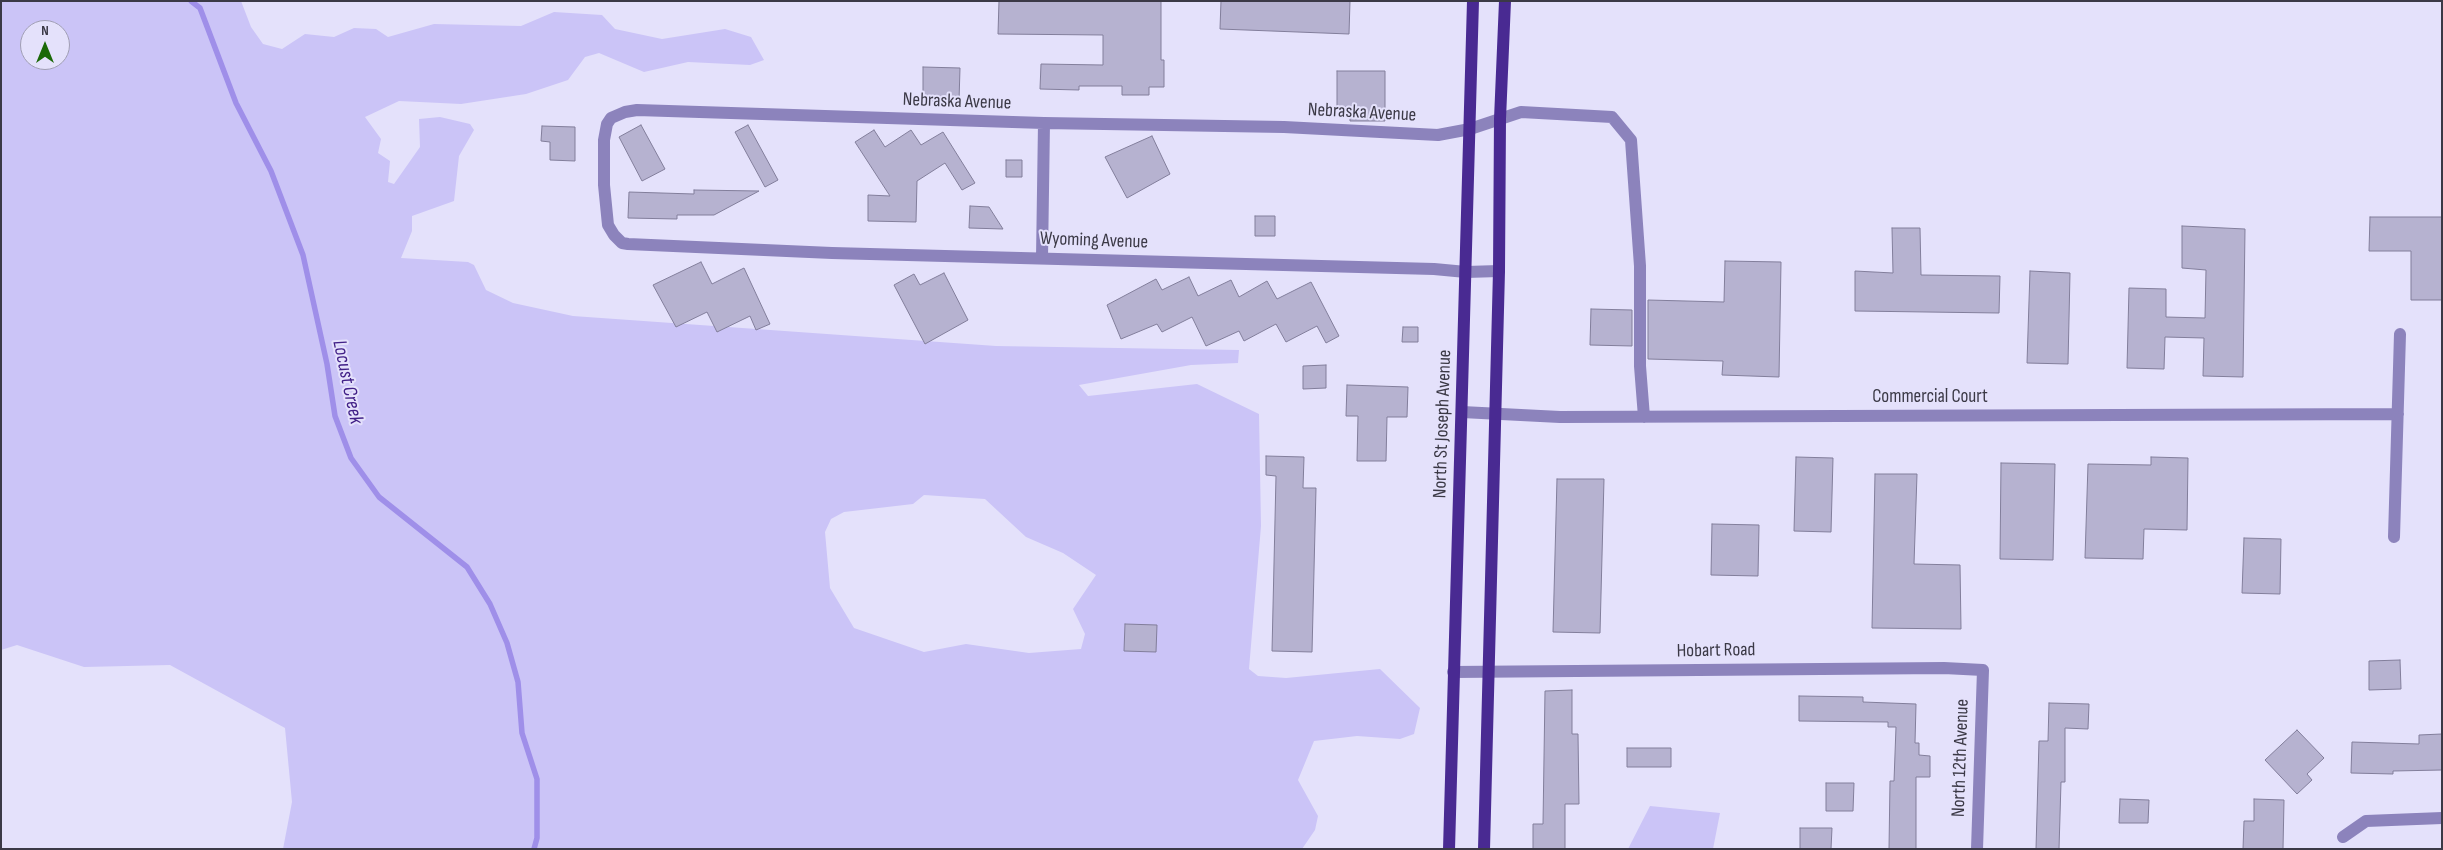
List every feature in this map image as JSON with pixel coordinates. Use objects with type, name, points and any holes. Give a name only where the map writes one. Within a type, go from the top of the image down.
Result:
[{"type":"main road","name":"North St Joseph Avenue","points":[[1449,849],[1473,1]]},
{"type":"main road","points":[[1484,849],[1500,119],[1505,1]]},
{"type":"street","name":"Nebraska Avenue","points":[[689,248],[622,243],[608,225],[604,185],[604,140],[607,124],[616,115],[637,110],[1044,123],[1284,127],[1438,135],[1470,129],[1521,112],[1612,117],[1631,140],[1640,266],[1640,366],[1644,417]]},
{"type":"street","points":[[1042,258],[1044,123]]},
{"type":"street","name":"Wyoming Avenue","points":[[689,248],[1434,269],[1466,272],[1498,271]]},
{"type":"street","points":[[2394,537],[2400,334]]},
{"type":"street","name":"Commercial Court","points":[[1462,412],[1560,417],[2398,414]]},
{"type":"street","name":"Hobart Road","points":[[1453,672],[1944,668],[1980,670]]},
{"type":"street","name":"North 12th Avenue","points":[[1977,849],[1983,670],[1980,670]]},
{"type":"street","points":[[2342,837],[2366,821],[2442,818]]},
{"type":"shaded area","points":[[1,1],[241,1],[251,27],[263,44],[282,49],[305,34],[334,37],[354,28],[376,29],[388,37],[434,24],[521,26],[554,12],[602,15],[615,29],[662,39],[725,29],[751,37],[764,60],[750,65],[688,62],[644,72],[599,53],[585,57],[568,80],[526,94],[461,104],[399,101],[365,117],[381,139],[378,153],[390,161],[388,182],[394,184],[420,147],[419,119],[440,117],[470,124],[474,130],[459,156],[454,201],[412,216],[412,231],[401,258],[468,262],[474,265],[486,290],[513,303],[573,316],[996,346],[1239,350],[1238,363],[1191,365],[1079,385],[1088,396],[1197,384],[1259,414],[1261,526],[1249,669],[1258,676],[1286,678],[1380,669],[1420,708],[1414,734],[1400,739],[1357,736],[1314,741],[1298,780],[1318,816],[1315,830],[1302,849],[283,849],[292,802],[285,728],[170,665],[84,667],[17,645],[1,650]],"holes":[[[924,495],[985,499],[1026,537],[1063,553],[1096,575],[1073,609],[1085,634],[1081,649],[1029,653],[966,644],[924,652],[854,628],[830,588],[825,532],[831,519],[844,512],[913,504]]]},
{"type":"shaded area","points":[[1650,806],[1720,813],[1713,849],[1628,849]]},
{"type":"building","points":[[999,1],[1161,1],[1161,60],[1164,60],[1164,87],[1149,87],[1149,95],[1122,95],[1122,86],[1079,86],[1079,90],[1040,89],[1041,64],[1103,65],[1103,35],[998,34]]},
{"type":"building","points":[[1221,1],[1350,1],[1349,34],[1220,29]]},
{"type":"building","points":[[923,67],[960,68],[959,101],[923,101]]},
{"type":"building","points":[[1337,71],[1385,71],[1385,121],[1350,121],[1350,107],[1337,107]]},
{"type":"building","points":[[641,125],[665,169],[642,181],[619,137]]},
{"type":"building","points":[[748,125],[778,180],[765,187],[735,132]]},
{"type":"building","points":[[542,126],[575,127],[575,161],[550,160],[550,142],[541,141]]},
{"type":"building","points":[[874,130],[885,147],[911,130],[921,145],[943,132],[975,183],[962,190],[945,163],[917,181],[916,222],[868,221],[868,195],[890,196],[855,142]]},
{"type":"building","points":[[1152,136],[1170,174],[1127,198],[1105,157]]},
{"type":"building","points":[[1006,160],[1022,160],[1022,177],[1006,177]]},
{"type":"building","points":[[694,190],[759,191],[714,215],[677,215],[677,219],[628,218],[629,192],[694,194]]},
{"type":"building","points":[[970,206],[989,207],[1003,229],[969,228]]},
{"type":"building","points":[[1255,216],[1275,216],[1275,236],[1255,236]]},
{"type":"building","points":[[2370,217],[2442,217],[2442,300],[2411,300],[2411,251],[2369,251]]},
{"type":"building","points":[[2182,226],[2245,229],[2243,377],[2203,376],[2204,338],[2165,337],[2164,369],[2127,368],[2129,288],[2166,289],[2166,317],[2205,318],[2206,270],[2182,268]]},
{"type":"building","points":[[1892,228],[1920,228],[1921,275],[2000,276],[1999,313],[1855,311],[1855,271],[1893,273]]},
{"type":"building","points":[[1725,261],[1781,262],[1779,377],[1722,375],[1723,361],[1648,359],[1648,300],[1724,302]]},
{"type":"building","points":[[701,262],[712,284],[744,268],[770,324],[756,330],[750,316],[717,332],[707,312],[676,327],[653,285]]},
{"type":"building","points":[[2030,271],[2070,273],[2068,364],[2027,363]]},
{"type":"building","points":[[944,273],[968,320],[925,344],[894,285],[914,274],[920,285]]},
{"type":"building","points":[[1189,277],[1198,296],[1231,280],[1239,297],[1267,281],[1277,299],[1311,282],[1339,336],[1326,343],[1317,326],[1286,342],[1276,324],[1244,341],[1239,331],[1206,346],[1192,317],[1162,332],[1157,324],[1121,339],[1107,305],[1156,279],[1162,290]]},
{"type":"building","points":[[1591,309],[1632,310],[1632,346],[1590,345]]},
{"type":"building","points":[[1403,327],[1418,327],[1418,342],[1402,342]]},
{"type":"building","points":[[1326,365],[1326,388],[1303,389],[1303,366]]},
{"type":"building","points":[[1347,385],[1408,387],[1407,417],[1387,417],[1386,461],[1357,461],[1358,416],[1346,416]]},
{"type":"building","points":[[1266,456],[1304,457],[1303,488],[1316,488],[1312,652],[1272,651],[1276,476],[1266,475]]},
{"type":"building","points":[[1796,457],[1833,458],[1831,532],[1794,531]]},
{"type":"building","points":[[2151,457],[2188,458],[2187,530],[2144,529],[2143,559],[2085,558],[2088,464],[2151,465]]},
{"type":"building","points":[[2001,463],[2055,464],[2053,560],[2000,559]]},
{"type":"building","points":[[1875,474],[1917,474],[1914,564],[1960,565],[1961,629],[1872,628]]},
{"type":"building","points":[[1557,479],[1604,479],[1600,633],[1553,632]]},
{"type":"building","points":[[1712,524],[1759,525],[1758,576],[1711,575]]},
{"type":"building","points":[[2244,538],[2281,539],[2280,594],[2242,593]]},
{"type":"building","points":[[1125,624],[1157,625],[1156,652],[1124,651]]},
{"type":"building","points":[[2400,660],[2401,689],[2369,690],[2369,661]]},
{"type":"building","points":[[1572,690],[1572,734],[1578,734],[1579,804],[1565,804],[1565,849],[1533,849],[1533,824],[1543,824],[1545,691]]},
{"type":"building","points":[[1799,696],[1863,697],[1863,702],[1916,704],[1915,743],[1919,743],[1919,755],[1930,756],[1930,777],[1916,777],[1916,849],[1889,849],[1890,781],[1894,781],[1896,727],[1888,727],[1888,722],[1799,721]]},
{"type":"building","points":[[2049,703],[2089,704],[2088,729],[2065,728],[2065,782],[2061,782],[2059,849],[2036,849],[2039,741],[2048,741]]},
{"type":"building","points":[[2297,730],[2324,758],[2307,774],[2312,780],[2297,794],[2265,760]]},
{"type":"building","points":[[2442,734],[2442,770],[2393,771],[2393,774],[2351,773],[2352,742],[2419,744],[2419,735]]},
{"type":"building","points":[[1627,748],[1671,748],[1671,767],[1627,767]]},
{"type":"building","points":[[1826,783],[1854,783],[1853,811],[1826,811]]},
{"type":"building","points":[[2120,799],[2149,800],[2148,823],[2119,823]]},
{"type":"building","points":[[2254,799],[2284,800],[2283,849],[2243,849],[2244,821],[2254,821]]},
{"type":"building","points":[[1800,828],[1832,828],[1831,849],[1800,849]]},
{"type":"waterway","name":"Locust Creek","points":[[191,1],[200,8],[236,103],[271,171],[303,255],[327,364],[335,416],[351,458],[379,497],[467,567],[490,604],[507,643],[518,682],[522,733],[537,779],[537,838],[534,849]]}]
